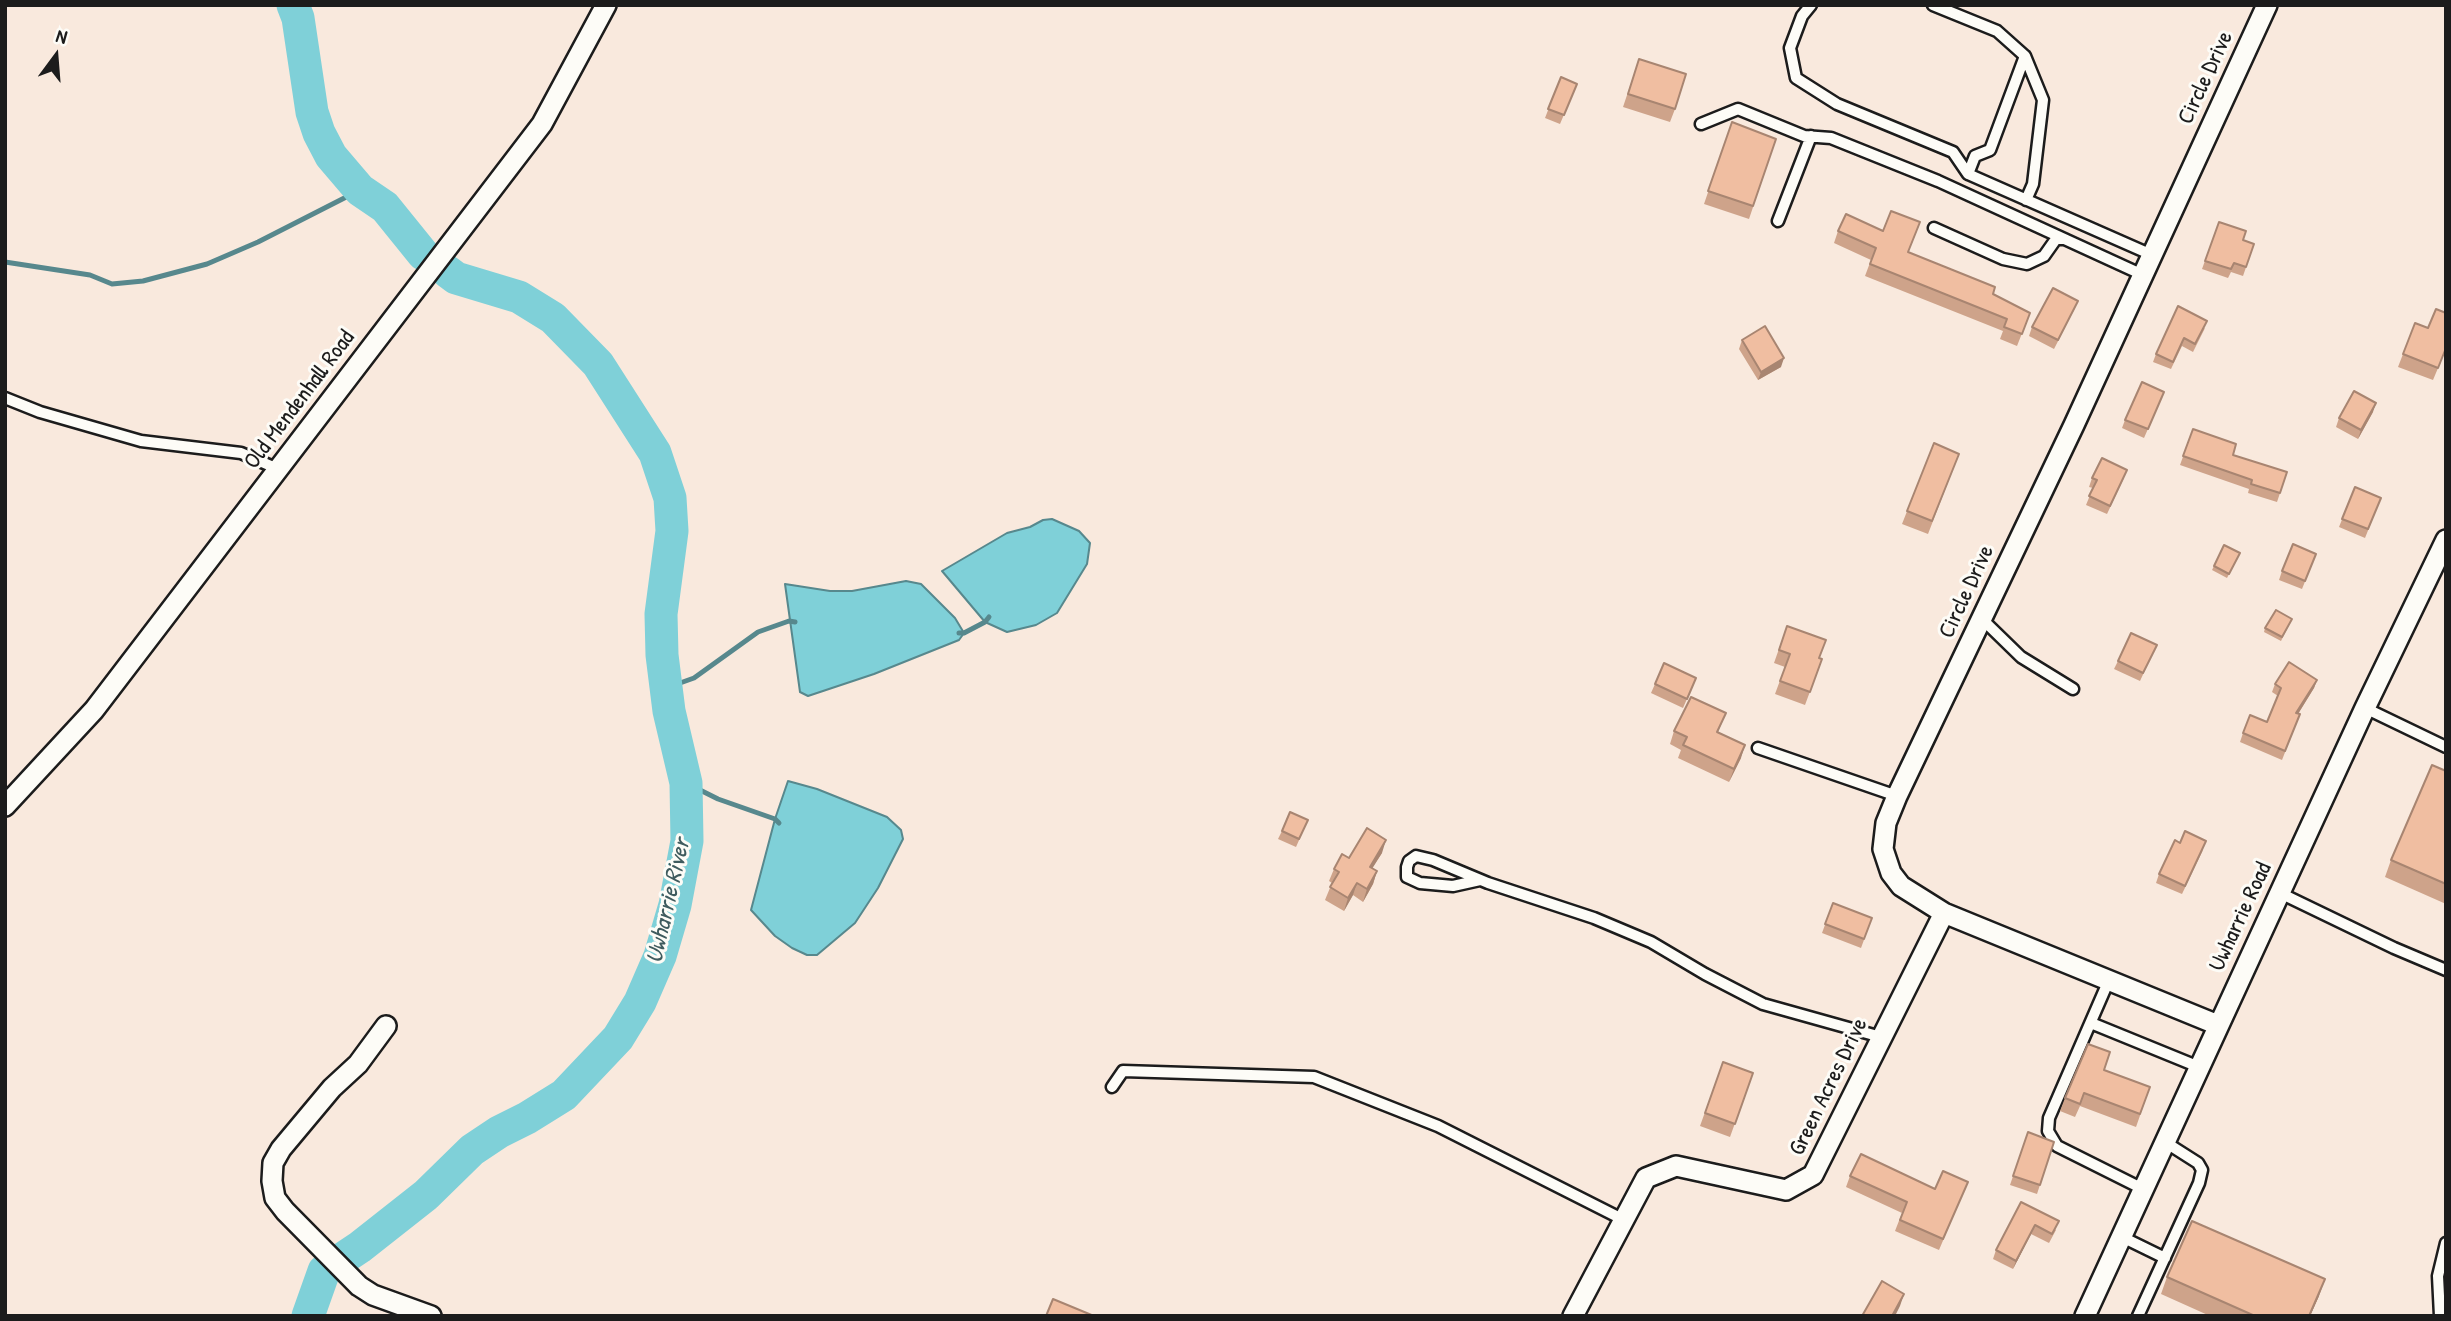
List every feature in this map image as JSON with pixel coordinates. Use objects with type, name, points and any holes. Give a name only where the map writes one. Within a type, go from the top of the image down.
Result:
[{"type":"street","name":"Old Mendenhall Road","points":[[5,806],[94,710],[542,124],[606,5]]},
{"type":"street","name":"Circle Drive","points":[[2218,1025],[1944,913],[1901,886],[1891,873],[1883,849],[1886,823],[1897,796],[2267,5]]},
{"type":"street","name":"Uwharrie Road","points":[[2085,1316],[2365,708],[2446,540]]},
{"type":"street","name":"Green Acres Drive","points":[[1573,1316],[1646,1178],[1676,1166],[1786,1190],[1812,1175],[1944,913]]},
{"type":"street","points":[[386,1026],[358,1064],[332,1088],[281,1149],[273,1163],[272,1181],[275,1198],[359,1286],[373,1295],[431,1316]]},
{"type":"lane","points":[[1811,5],[1802,16],[1790,48],[1796,78],[1837,104],[1952,152],[1968,174],[2152,255]]},
{"type":"lane","points":[[1933,5],[1997,31],[2025,55],[2043,100],[2033,184],[2026,200]]},
{"type":"lane","points":[[1968,174],[1975,156],[1990,150],[2025,55]]},
{"type":"lane","points":[[1701,124],[1738,108],[1811,136],[1831,138],[1926,176],[2143,275]]},
{"type":"lane","points":[[1778,220],[1811,136]]},
{"type":"lane","points":[[1934,228],[2003,259],[2027,264],[2044,256],[2056,239],[2063,239]]},
{"type":"lane","points":[[5,397],[40,412],[141,441],[241,453],[278,469]]},
{"type":"lane","points":[[1982,619],[2021,657],[2073,689]]},
{"type":"lane","points":[[2365,708],[2446,747]]},
{"type":"lane","points":[[1758,748],[1897,796]]},
{"type":"lane","points":[[1480,880],[1453,886],[1420,883],[1407,877],[1407,867],[1409,861],[1416,856],[1433,860],[1480,880],[1594,918],[1651,942],[1763,1004],[1881,1037]]},
{"type":"lane","points":[[2280,893],[2446,970]]},
{"type":"lane","points":[[2109,981],[2049,1118],[2048,1131],[2057,1146],[2143,1189]]},
{"type":"lane","points":[[2091,1023],[2199,1068]]},
{"type":"lane","points":[[1112,1087],[1123,1070],[1314,1077],[1437,1126],[1624,1220]]},
{"type":"lane","points":[[2138,1316],[2199,1183],[2202,1170],[2198,1163],[2165,1142]]},
{"type":"lane","points":[[2122,1237],[2165,1258]]},
{"type":"lane","points":[[2440,1316],[2438,1276],[2446,1243]]},
{"type":"water","points":[[1052,519],[1079,531],[1090,543],[1087,564],[1057,613],[1036,625],[1007,632],[985,622],[942,571],[1007,533]]},
{"type":"water","points":[[906,581],[921,584],[955,618],[964,633],[959,640],[874,674],[808,696],[800,692],[785,584],[830,591],[852,591]]},
{"type":"water","points":[[788,781],[817,789],[887,817],[901,830],[903,839],[878,888],[855,923],[817,955],[807,955],[792,948],[775,936],[751,910]]},
{"type":"building","points":[[1639,59],[1686,74],[1675,109],[1628,94]]},
{"type":"building","points":[[1561,77],[1577,84],[1564,115],[1548,109]]},
{"type":"building","points":[[1732,122],[1776,139],[1753,206],[1708,191]]},
{"type":"building","points":[[1891,211],[1920,222],[1908,252],[1995,287],[1993,294],[2030,313],[2022,334],[2004,327],[2007,319],[1870,264],[1876,248],[1838,231],[1846,214],[1883,231]]},
{"type":"building","points":[[2219,222],[2246,231],[2243,240],[2254,244],[2246,267],[2234,263],[2231,269],[2205,261]]},
{"type":"building","points":[[2053,288],[2078,301],[2058,340],[2032,327]]},
{"type":"building","points":[[2178,306],[2207,321],[2195,344],[2184,338],[2173,362],[2156,354]]},
{"type":"building","points":[[2436,309],[2446,313],[2446,348],[2438,368],[2403,354],[2415,323],[2428,328]]},
{"type":"building","points":[[1765,326],[1784,358],[1761,372],[1742,340]]},
{"type":"building","points":[[2142,382],[2164,392],[2148,429],[2125,420]]},
{"type":"building","points":[[2354,391],[2376,403],[2361,430],[2339,418]]},
{"type":"building","points":[[2193,429],[2236,444],[2233,455],[2287,472],[2280,493],[2251,484],[2252,480],[2183,456]]},
{"type":"building","points":[[1934,443],[1959,454],[1932,521],[1907,511]]},
{"type":"building","points":[[2102,458],[2127,470],[2110,506],[2089,496],[2097,480],[2092,478]]},
{"type":"building","points":[[2355,487],[2381,498],[2368,529],[2342,519]]},
{"type":"building","points":[[2293,544],[2316,554],[2305,581],[2282,571]]},
{"type":"building","points":[[2224,545],[2240,553],[2229,574],[2214,566]]},
{"type":"building","points":[[2276,610],[2292,619],[2282,637],[2265,628]]},
{"type":"building","points":[[1787,626],[1826,640],[1810,692],[1780,681],[1790,654],[1779,650]]},
{"type":"building","points":[[2131,633],[2157,645],[2143,673],[2118,661]]},
{"type":"building","points":[[2289,662],[2317,680],[2296,713],[2300,714],[2285,751],[2243,733],[2250,715],[2267,722],[2281,688],[2275,684]]},
{"type":"building","points":[[1664,663],[1696,678],[1687,699],[1655,684]]},
{"type":"building","points":[[1691,697],[1726,713],[1717,732],[1745,745],[1734,769],[1683,745],[1687,737],[1674,731]]},
{"type":"building","points":[[2432,765],[2446,771],[2446,884],[2391,860]]},
{"type":"building","points":[[1290,812],[1308,820],[1299,839],[1282,831]]},
{"type":"building","points":[[1367,828],[1386,840],[1370,867],[1377,871],[1367,889],[1357,883],[1348,898],[1330,887],[1339,872],[1334,869],[1342,854],[1349,858]]},
{"type":"building","points":[[2185,831],[2206,841],[2185,886],[2159,874],[2175,840],[2180,843]]},
{"type":"building","points":[[1833,903],[1872,918],[1864,939],[1825,924]]},
{"type":"building","points":[[2088,1044],[2110,1052],[2104,1070],[2150,1087],[2140,1114],[2084,1093],[2080,1104],[2065,1098]]},
{"type":"building","points":[[1723,1062],[1753,1073],[1735,1124],[1705,1113]]},
{"type":"building","points":[[2028,1132],[2054,1142],[2040,1185],[2013,1176]]},
{"type":"building","points":[[1861,1154],[1935,1189],[1943,1171],[1968,1182],[1943,1239],[1900,1220],[1907,1202],[1850,1176]]},
{"type":"building","points":[[2021,1202],[2059,1221],[2052,1234],[2035,1225],[2016,1261],[1996,1250]]},
{"type":"building","points":[[2192,1221],[2325,1279],[2309,1316],[2255,1316],[2167,1277]]},
{"type":"building","points":[[1882,1281],[1904,1294],[1892,1316],[1862,1316]]},
{"type":"building","points":[[1053,1299],[1094,1316],[1046,1316]]},
{"type":"waterway","name":"Uwharrie River","points":[[293,5],[298,18],[312,112],[331,156],[360,190],[385,207],[423,254]]},
{"type":"waterway","points":[[5,262],[90,275],[112,284],[143,281],[207,264],[258,242],[360,190]]},
{"type":"waterway","name":"Uwharrie River","points":[[308,1316],[324,1271],[360,1247],[426,1195],[472,1150],[564,1095],[618,1038],[640,1002],[660,956],[675,905],[687,841],[686,783],[669,711],[662,655],[661,614],[672,531],[670,498],[655,453],[598,364],[553,318],[519,297],[456,278],[448,272]]},
{"type":"waterway","points":[[959,633],[985,622],[989,617]]},
{"type":"waterway","points":[[666,688],[694,678],[758,632],[789,621],[795,622]]},
{"type":"waterway","points":[[686,783],[779,823]]}]
